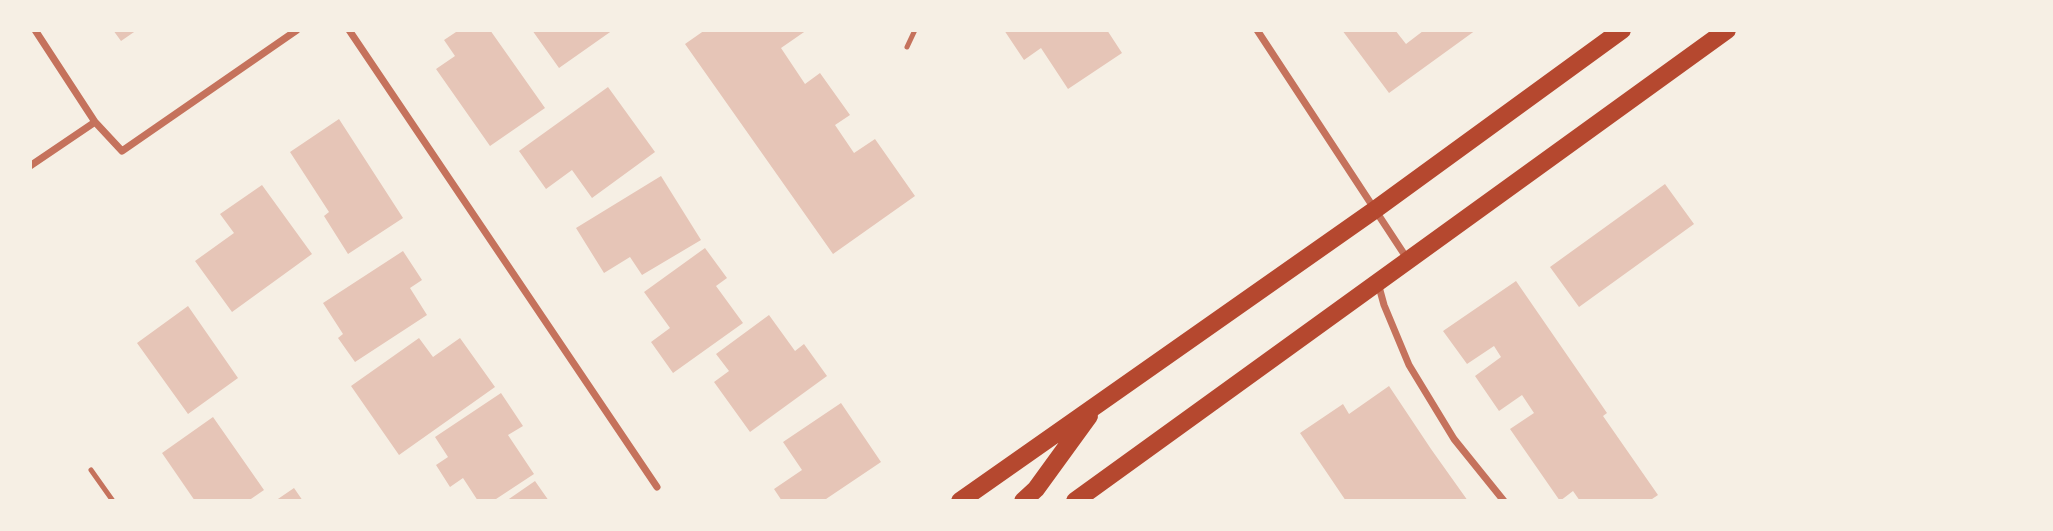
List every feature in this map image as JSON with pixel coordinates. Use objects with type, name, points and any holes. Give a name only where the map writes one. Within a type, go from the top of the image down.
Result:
[{"type":"main road","points":[[960,501],[1376,209],[1622,30]]},
{"type":"main road","points":[[1075,501],[1727,30]]},
{"type":"main road","points":[[1023,501],[1036,489],[1097,405]]},
{"type":"street","points":[[35,30],[95,122],[122,151],[297,30]]},
{"type":"street","points":[[349,30],[657,487]]},
{"type":"street","points":[[1256,30],[1409,261]]},
{"type":"street","points":[[30,166],[95,122]]},
{"type":"street","points":[[1378,283],[1384,305],[1409,365],[1454,439],[1504,501]]},
{"type":"lane","points":[[907,47],[915,30]]},
{"type":"lane","points":[[91,470],[113,501]]},
{"type":"building","points":[[113,30],[137,30],[121,41]]},
{"type":"building","points":[[459,30],[490,30],[545,108],[490,146],[436,69],[455,56],[444,40]]},
{"type":"building","points":[[532,30],[613,30],[559,68]]},
{"type":"building","points":[[705,30],[807,30],[781,48],[805,84],[820,73],[850,115],[835,125],[854,153],[875,139],[915,196],[833,254],[685,44]]},
{"type":"building","points":[[1004,30],[1107,30],[1122,53],[1068,89],[1041,48],[1024,60]]},
{"type":"building","points":[[1342,30],[1395,30],[1406,44],[1422,30],[1476,30],[1389,93]]},
{"type":"building","points":[[608,87],[655,152],[592,198],[572,170],[546,189],[519,151]]},
{"type":"building","points":[[339,119],[403,218],[348,254],[324,216],[329,212],[290,152]]},
{"type":"building","points":[[661,176],[701,240],[642,275],[630,257],[604,273],[576,228]]},
{"type":"building","points":[[1665,184],[1694,224],[1579,307],[1550,267]]},
{"type":"building","points":[[262,185],[312,254],[232,312],[195,261],[234,233],[220,214]]},
{"type":"building","points":[[705,248],[727,278],[716,286],[743,323],[673,373],[651,342],[670,328],[644,292]]},
{"type":"building","points":[[403,251],[422,280],[410,288],[427,315],[355,362],[338,338],[343,334],[323,303]]},
{"type":"building","points":[[1516,281],[1607,413],[1603,416],[1658,495],[1649,501],[1580,501],[1573,491],[1560,501],[1510,429],[1534,413],[1522,395],[1499,411],[1475,376],[1501,357],[1494,346],[1467,364],[1443,331]]},
{"type":"building","points":[[188,306],[238,378],[188,414],[137,343]]},
{"type":"building","points":[[769,315],[795,351],[804,344],[827,376],[750,432],[714,382],[729,371],[716,354]]},
{"type":"building","points":[[419,338],[433,357],[460,338],[495,387],[399,455],[351,386]]},
{"type":"building","points":[[1389,386],[1468,501],[1346,501],[1300,433],[1343,404],[1349,414]]},
{"type":"building","points":[[501,393],[523,426],[508,435],[534,474],[493,501],[478,501],[463,478],[450,487],[436,465],[448,457],[435,437]]},
{"type":"building","points":[[841,403],[881,462],[826,499],[827,501],[782,501],[774,489],[802,470],[783,442]]},
{"type":"building","points":[[213,417],[264,490],[248,501],[195,501],[162,453]]},
{"type":"building","points":[[535,481],[549,501],[506,501]]},
{"type":"building","points":[[294,488],[303,501],[275,501]]}]
